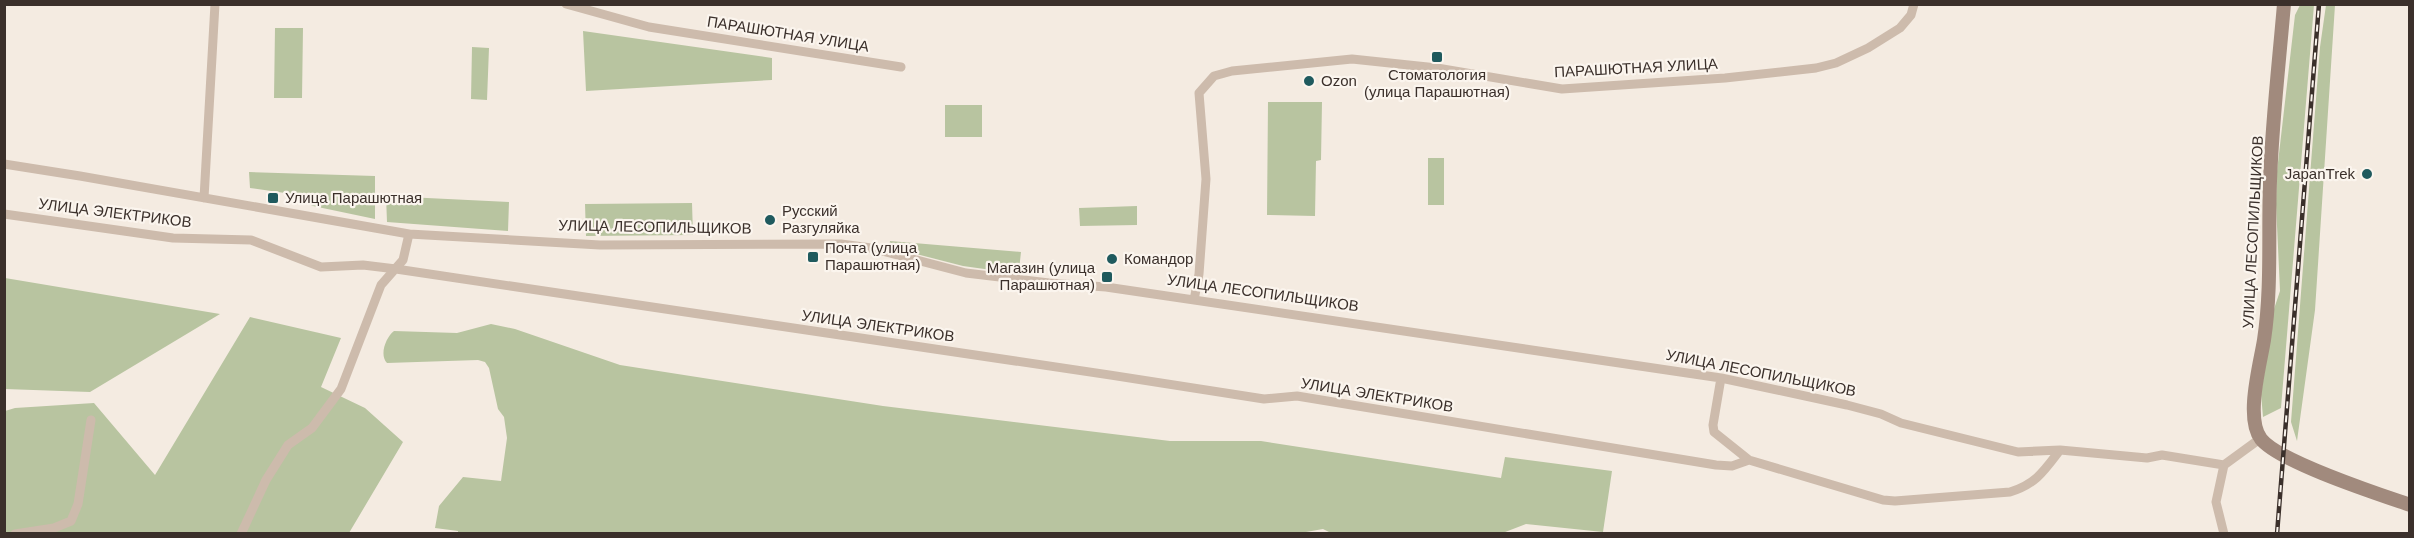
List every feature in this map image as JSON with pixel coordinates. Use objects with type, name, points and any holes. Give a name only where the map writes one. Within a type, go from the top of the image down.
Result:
[{"type":"main road","name":"УЛИЦА ЛЕСОПИЛЬЩИКОВ","points":[[2260,438],[2254,406],[2270,288],[2270,180],[2284,4]]},
{"type":"main road","points":[[2260,438],[2276,452],[2297,462],[2409,506]]},
{"type":"street","points":[[204,198],[215,4]]},
{"type":"street","name":"ПАРАШЮТНАЯ УЛИЦА","points":[[567,4],[649,27],[901,67]]},
{"type":"street","name":"ПАРАШЮТНАЯ УЛИЦА","points":[[1194,300],[1199,274],[1206,179],[1199,104],[1200,90],[1214,76],[1352,59],[1381,60],[1475,73],[1562,89],[1797,71],[1836,63],[1868,48],[1900,28],[1911,15],[1914,4]]},
{"type":"street","name":"УЛИЦА ЛЕСОПИЛЬЩИКОВ","points":[[4,164],[410,234],[600,245],[841,244],[872,248],[966,273],[1106,287],[1721,378],[1847,405],[1881,414],[1901,423],[2018,452],[2060,450],[2147,458],[2162,455],[2224,465]]},
{"type":"street","name":"УЛИЦА ЭЛЕКТРИКОВ","points":[[4,214],[173,238],[251,240],[321,267],[363,265],[396,269],[911,347],[1059,366],[1264,399],[1297,396],[1716,465],[1732,466],[1749,460]]},
{"type":"street","points":[[241,534],[266,480],[288,445],[312,428],[341,389],[381,285],[403,260],[410,234]]},
{"type":"street","points":[[1721,378],[1713,425],[1714,432],[1749,460],[1840,489],[1895,501],[2010,492],[2028,486],[2042,473],[2060,450]]},
{"type":"street","points":[[15,534],[54,528],[71,521],[78,504],[92,420]]},
{"type":"street","points":[[2224,534],[2216,502],[2224,465],[2260,438]]},
{"type":"green space","points":[[2300,5],[2314,5],[2281,408],[2263,417],[2261,394],[2274,309],[2280,291],[2276,204],[2277,171],[2295,15]]},
{"type":"green space","points":[[2326,5],[2335,5],[2315,310],[2297,441],[2291,422],[2320,47]]},
{"type":"green space","points":[[275,28],[303,28],[302,98],[274,98]]},
{"type":"green space","points":[[583,31],[772,58],[772,80],[586,91]]},
{"type":"green space","points":[[472,47],[489,48],[487,100],[471,99]]},
{"type":"green space","points":[[1268,102],[1322,102],[1321,160],[1316,161],[1315,216],[1267,215]]},
{"type":"green space","points":[[945,105],[982,105],[982,137],[945,137]]},
{"type":"green space","points":[[1428,158],[1444,158],[1444,205],[1428,205]]},
{"type":"green space","points":[[249,172],[375,176],[375,219],[313,206],[285,193],[250,188]]},
{"type":"green space","points":[[386,196],[509,202],[508,231],[387,222]]},
{"type":"green space","points":[[692,203],[693,235],[586,236],[585,204]]},
{"type":"green space","points":[[1137,206],[1137,225],[1080,226],[1079,208]]},
{"type":"green space","points":[[890,241],[1021,252],[1019,270],[1013,273],[963,266],[889,247]]},
{"type":"green space","points":[[5,278],[220,314],[90,392],[5,389]]},
{"type":"green space","points":[[250,317],[341,338],[321,387],[365,408],[403,442],[349,533],[5,534],[5,411],[15,408],[94,403],[155,475]]},
{"type":"green space","points":[[491,324],[515,329],[620,365],[883,406],[1170,441],[1261,441],[1501,478],[1505,457],[1612,471],[1603,532],[1526,524],[1500,534],[1333,534],[1323,529],[1306,532],[1306,534],[458,533],[458,531],[435,528],[439,506],[463,477],[501,481],[507,438],[504,417],[498,409],[489,368],[485,362],[478,360],[387,363],[384,346],[394,331],[457,333]]},
{"type":"railway","points":[[2277,534],[2319,4]]},
{"type":"place","name":"Стоматология (улица Парашютная)","points":[[1437,57]]},
{"type":"place","name":"Ozon","points":[[1309,81]]},
{"type":"place","name":"JapanTrek","points":[[2367,174]]},
{"type":"place","name":"Улица Парашютная","points":[[273,198]]},
{"type":"place","name":"Русский Разгуляйка","points":[[770,220]]},
{"type":"place","name":"Почта (улица Парашютная)","points":[[813,257]]},
{"type":"place","name":"Командор","points":[[1112,259]]},
{"type":"place","name":"Магазин (улица Парашютная)","points":[[1107,277]]}]
